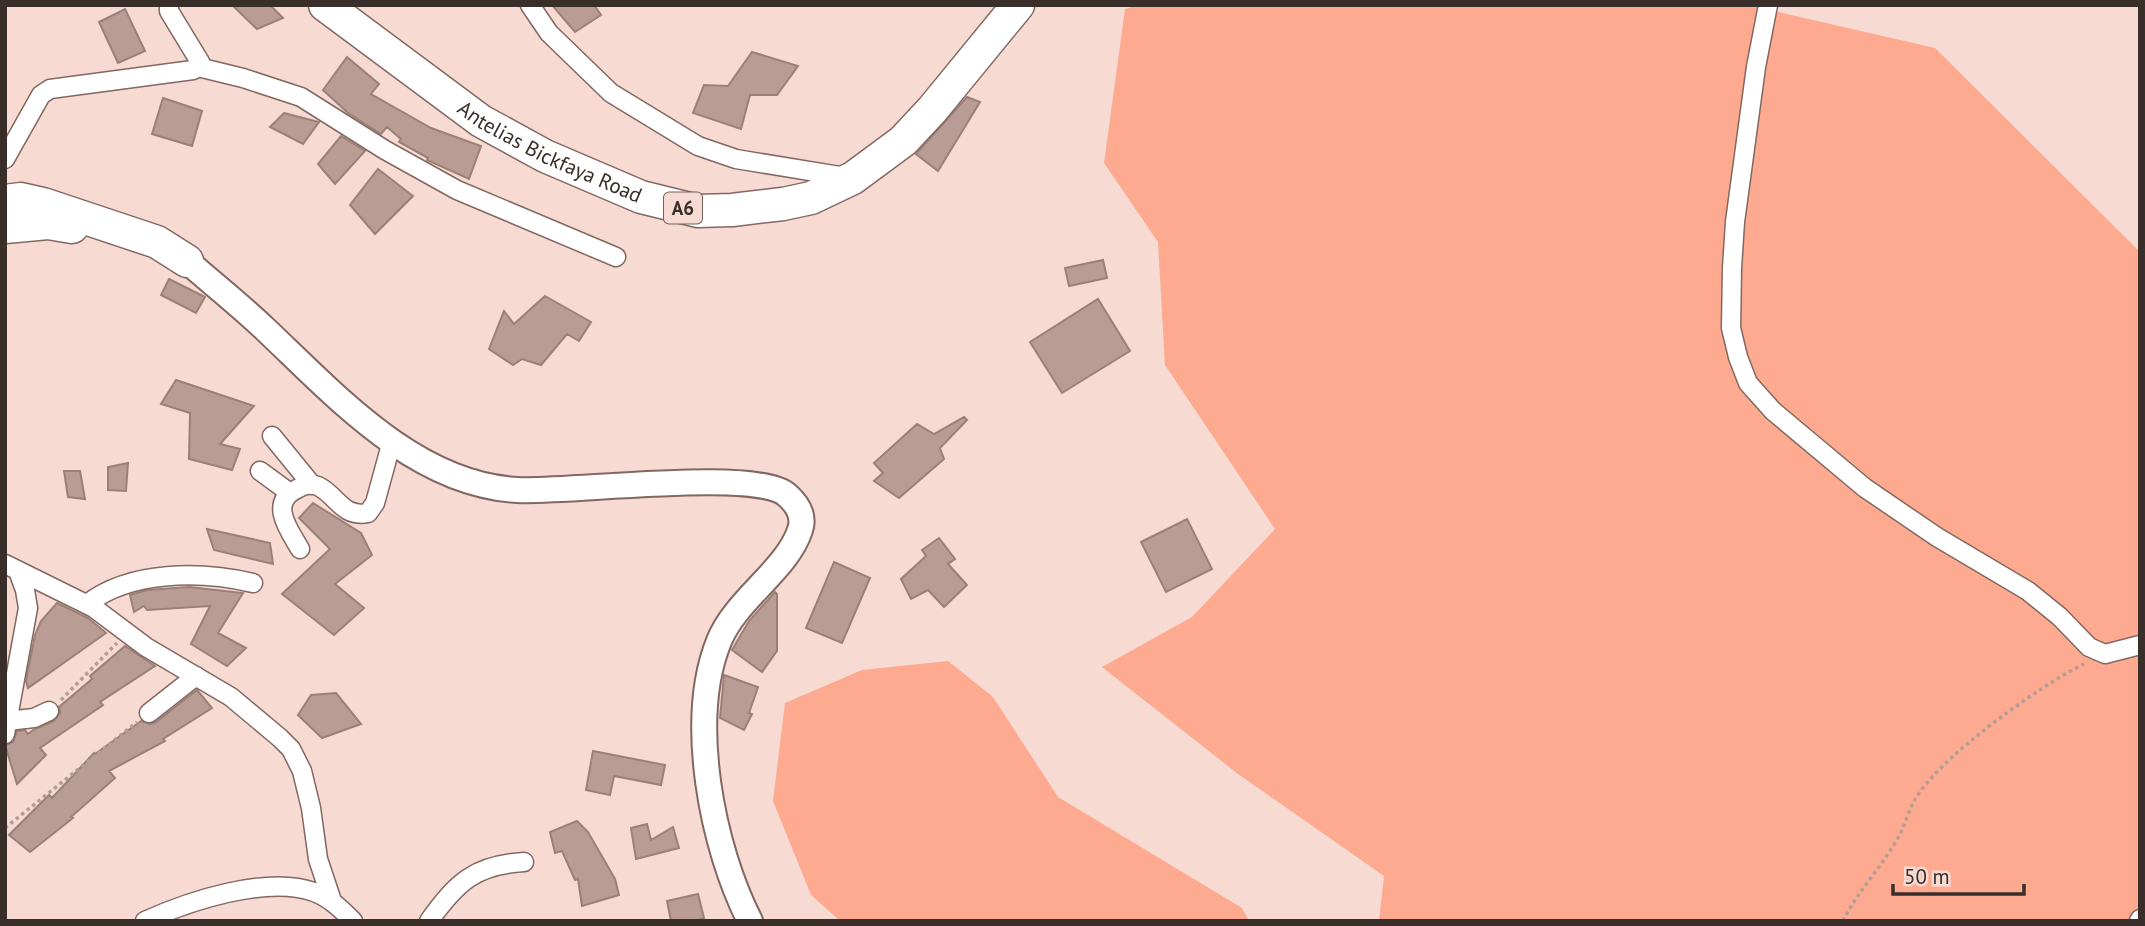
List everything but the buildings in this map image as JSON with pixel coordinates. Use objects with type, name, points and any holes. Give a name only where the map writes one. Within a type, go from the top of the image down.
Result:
[{"type":"highway","name":"Antelias Bickfaya Road","points":[[325,5],[481,121],[545,156],[641,197],[698,211],[783,204],[811,198],[853,178],[903,141],[950,89],[1018,5]]},
{"type":"highway","points":[[5,201],[21,200],[43,204],[92,220],[157,242],[187,261]]},
{"type":"highway","points":[[5,227],[48,223],[78,228],[187,261]]},
{"type":"main road","points":[[187,261],[263,327],[354,413],[429,464],[490,487],[546,491],[680,482],[745,485],[779,489],[796,505],[801,515],[801,529],[790,548],[735,612],[710,663],[706,690],[708,777],[728,867],[750,921]]},
{"type":"street","points":[[5,159],[41,95],[50,89],[193,71],[198,67],[200,62],[169,11],[169,5]]},
{"type":"street","points":[[530,5],[548,33],[611,93],[698,146],[736,159],[853,178]]},
{"type":"street","points":[[1768,5],[1756,67],[1735,222],[1732,268],[1731,327],[1748,383],[1773,411],[1866,488],[1937,537],[2028,591],[2060,617],[2089,647],[2105,654],[2140,645]]},
{"type":"street","points":[[198,67],[301,97],[385,150],[457,190],[616,257]]},
{"type":"street","points":[[272,436],[312,485]]},
{"type":"street","points":[[300,549],[282,517],[282,504],[290,493],[303,486],[312,485],[322,489],[344,510],[368,513],[375,503],[392,441]]},
{"type":"street","points":[[260,471],[290,493]]},
{"type":"street","points":[[12,568],[86,604],[127,634],[223,692],[263,721],[291,749],[307,790],[318,859],[332,901]]},
{"type":"street","points":[[6,728],[28,608],[26,590],[12,568]]},
{"type":"street","points":[[86,604],[119,585],[137,581],[197,575],[227,577],[253,583]]},
{"type":"street","points":[[149,713],[196,676]]},
{"type":"street","points":[[6,728],[49,711]]},
{"type":"street","points":[[429,921],[449,893],[476,872],[507,863],[524,862]]},
{"type":"street","points":[[145,921],[206,898],[256,888],[285,887],[312,891],[332,901],[354,921]]},
{"type":"path","points":[[49,711],[127,634]]},
{"type":"path","points":[[1843,921],[1899,836],[1914,800],[1946,762],[1984,730],[2064,674],[2105,654]]},
{"type":"path","points":[[5,828],[149,713]]},
{"type":"shaded area","points":[[1139,5],[1748,5],[1935,48],[2140,252],[2140,921],[1379,921],[1384,876],[1238,774],[1102,667],[1192,617],[1275,529],[1165,365],[1158,242],[1104,163],[1125,9]]},
{"type":"shaded area","points":[[948,661],[993,697],[1058,797],[1242,908],[1249,921],[840,921],[811,895],[773,801],[785,703],[862,670]]}]
